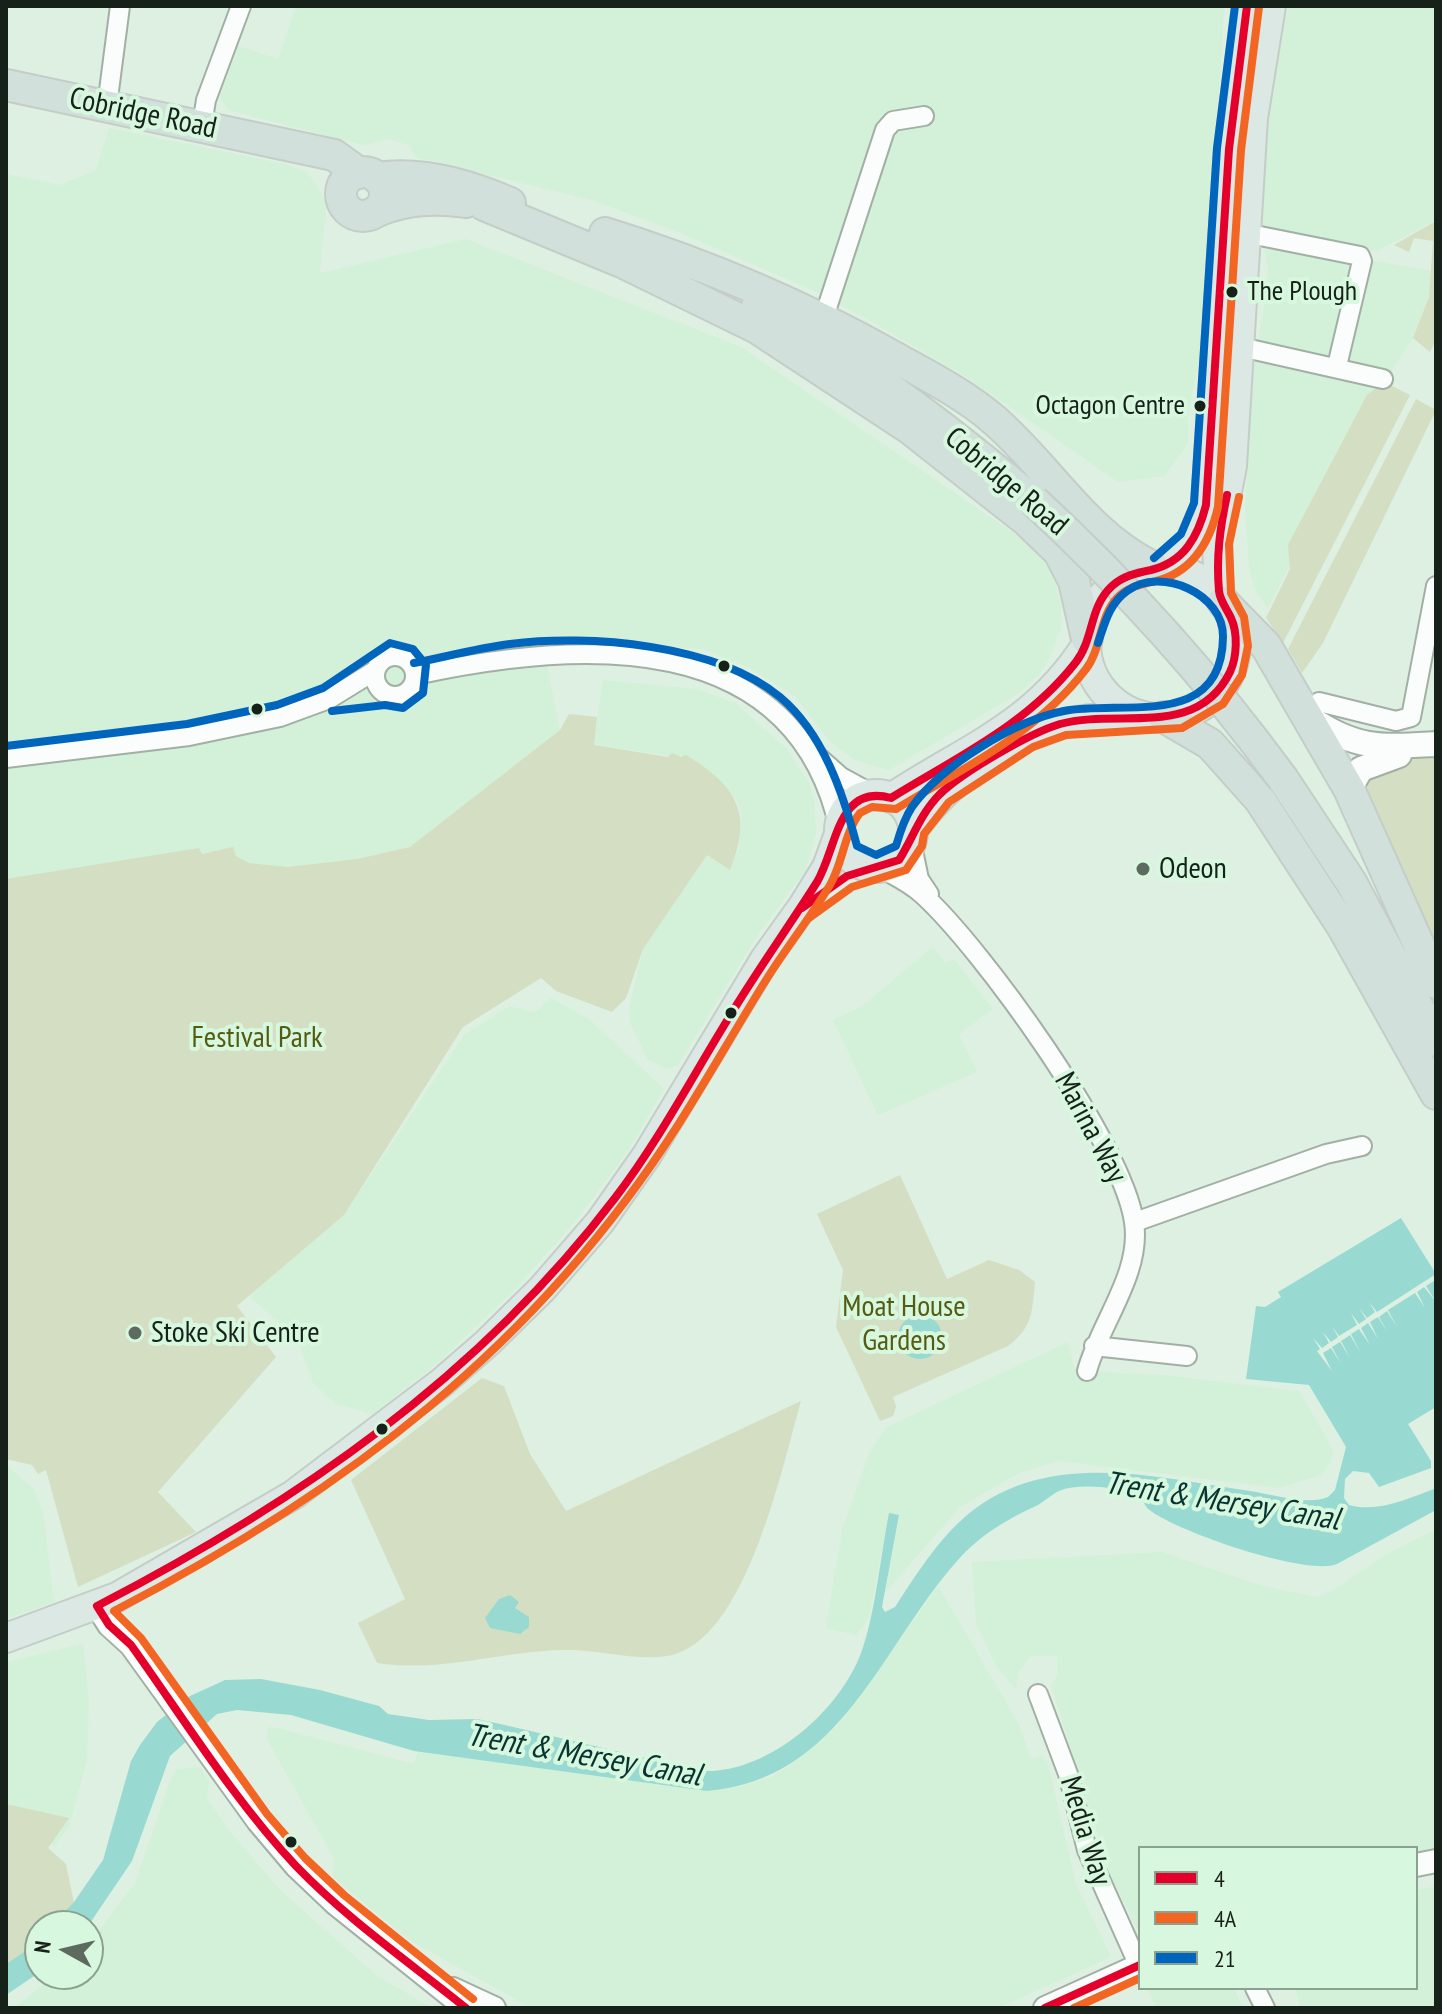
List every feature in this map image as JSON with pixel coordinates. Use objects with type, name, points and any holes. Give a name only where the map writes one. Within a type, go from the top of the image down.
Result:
[{"type":"highway","name":"Cobridge Road","points":[[6,85],[334,155],[368,176],[402,175],[477,188],[515,204],[605,233],[796,327],[922,412],[1034,501],[1102,566],[1210,684],[1283,779],[1351,882],[1436,1041]]},
{"type":"highway","name":"Cobridge Road","points":[[279,143],[320,168],[341,197]]},
{"type":"highway","points":[[371,214],[382,204],[385,194],[368,176],[346,180],[341,197],[352,213],[371,214],[394,202],[418,200],[515,204]]},
{"type":"highway","points":[[484,205],[624,263],[757,328],[909,428],[1027,521],[1059,552],[1074,581],[1087,641]]},
{"type":"highway","points":[[605,233],[694,261],[824,317],[992,418],[1115,547],[1157,567]]},
{"type":"highway","points":[[1221,599],[1266,646],[1314,710],[1436,983]]},
{"type":"highway","points":[[1159,718],[1205,740],[1260,800],[1350,938],[1436,1094]]},
{"type":"main road","points":[[803,906],[847,876],[899,860],[941,793],[1028,736],[1063,723],[1159,718],[1201,706],[1228,676],[1235,637],[1221,599],[1217,543],[1232,466],[1228,346],[1229,149],[1247,6]]},
{"type":"main road","points":[[6,1638],[107,1601],[293,1495],[441,1383],[542,1289],[600,1222],[647,1155],[765,959],[827,867],[852,804],[882,796],[1024,718],[1055,687],[1087,641],[1094,612],[1110,587],[1128,574],[1157,567],[1188,547],[1203,521],[1245,233],[1253,118],[1271,6]]},
{"type":"main road","points":[[1262,65],[1279,6]]},
{"type":"main road","points":[[1157,567],[1194,576],[1221,599]]},
{"type":"main road","points":[[1087,641],[1091,670],[1107,694],[1127,710],[1159,718]]},
{"type":"main road","points":[[1314,710],[1341,738],[1372,747],[1436,744]]},
{"type":"main road","points":[[1349,789],[1356,773],[1368,764],[1436,744]]},
{"type":"main road","points":[[882,796],[902,805],[912,835]]},
{"type":"main road","points":[[839,831],[846,853],[855,862],[876,868]]},
{"type":"street","points":[[107,106],[120,6]]},
{"type":"street","points":[[202,125],[206,100],[241,6]]},
{"type":"street","points":[[824,317],[885,130],[893,121],[924,116]]},
{"type":"street","points":[[1245,233],[1360,256],[1362,261],[1337,366]]},
{"type":"street","points":[[1228,346],[1337,366],[1383,379]]},
{"type":"street","points":[[1314,710],[1367,722],[1401,721],[1414,713],[1436,586]]},
{"type":"street","points":[[7,759],[198,735],[280,717],[329,699],[376,670],[387,657],[399,655],[412,663],[416,675],[408,692],[401,696],[385,693],[329,699]]},
{"type":"street","points":[[416,675],[512,656],[592,655],[666,662],[723,677],[747,689],[772,706],[807,747],[841,777],[882,796]]},
{"type":"street","points":[[376,670],[375,680],[385,693]]},
{"type":"street","points":[[807,747],[839,831]]},
{"type":"street","name":"Marina Way","points":[[912,835],[919,879],[941,913],[1045,1049],[1087,1114],[1107,1152],[1135,1222],[1132,1261],[1094,1346],[1087,1371]]},
{"type":"street","name":"Marina Way","points":[[876,868],[921,893],[941,913]]},
{"type":"street","points":[[1135,1222],[1280,1160],[1362,1146]]},
{"type":"street","points":[[1094,1346],[1187,1356]]},
{"type":"street","points":[[107,1601],[131,1645],[258,1821],[296,1866],[380,1940],[466,2008]]},
{"type":"street","name":"Media Way","points":[[1038,1694],[1068,1774],[1087,1850],[1138,1964]]},
{"type":"street","points":[[1045,2008],[1138,1966]]},
{"type":"street","points":[[437,1983],[494,2008]]},
{"type":"street","points":[[1256,1990],[1265,2008]]},
{"type":"shaded area","points":[[296,6],[1224,6],[1209,273],[1199,360],[1188,415],[1188,443],[1165,476],[1118,482],[966,377],[869,320],[808,288],[676,231],[591,200],[415,157],[410,146],[390,139],[363,145],[228,110],[220,97],[238,46],[278,59]]},
{"type":"shaded area","points":[[1289,6],[1436,6],[1436,220],[1377,251],[1324,243],[1320,238],[1255,229],[1269,77]]},
{"type":"shaded area","points":[[109,128],[285,164],[308,173],[322,193],[326,207],[320,273],[466,239],[741,347],[1018,536],[1053,571],[1061,608],[1061,628],[1049,659],[1039,675],[1021,692],[889,770],[857,761],[831,743],[796,697],[748,667],[703,649],[542,640],[560,730],[483,800],[410,847],[357,859],[273,869],[6,887],[6,174],[60,185],[96,170]]},
{"type":"shaded area","points":[[1263,242],[1433,271],[1429,297],[1413,338],[1383,384],[1268,608],[1255,590],[1249,566],[1245,512],[1252,378],[1268,267]]},
{"type":"shaded area","points":[[603,680],[697,689],[735,703],[786,748],[809,783],[814,801],[816,834],[805,871],[757,936],[678,1065],[669,1069],[648,1060],[630,1023],[629,1008],[643,949],[707,854],[729,869],[739,848],[741,812],[735,797],[681,757],[593,745]]},
{"type":"shaded area","points":[[933,947],[946,963],[954,959],[993,1009],[959,1034],[977,1072],[878,1115],[833,1020],[861,1007]]},
{"type":"shaded area","points":[[551,998],[589,1019],[664,1089],[628,1151],[578,1218],[515,1289],[439,1362],[372,1414],[336,1404],[313,1383],[301,1348],[290,1332],[249,1296],[344,1215],[465,1034],[510,1006],[534,1013]]},
{"type":"shaded area","points":[[1068,1342],[1074,1368],[1087,1371],[1162,1375],[1299,1391],[1333,1449],[1330,1463],[1322,1475],[1279,1488],[1058,1461],[1019,1473],[960,1507],[885,1593],[899,1516],[889,1513],[869,1618],[856,1635],[826,1628],[842,1530],[870,1451],[887,1427]]},
{"type":"shaded area","points":[[6,1465],[34,1489],[43,1512],[54,1602],[6,1619]]},
{"type":"shaded area","points":[[1436,1529],[1436,1849],[1418,1853],[1418,1846],[1138,1846],[1138,1930],[1112,1879],[1051,1686],[1058,1674],[1057,1656],[1031,1656],[1019,1671],[1016,1689],[997,1668],[976,1624],[972,1562],[1162,1552],[1259,1585],[1315,1597],[1330,1592],[1387,1554]]},
{"type":"shaded area","points":[[938,1586],[1018,1722],[1031,1759],[1043,1756],[1048,1763],[1076,1884],[1111,1957],[998,2008],[535,2008],[526,2005],[409,1940],[333,1877],[333,1857],[267,1739],[268,1727],[414,1764],[418,1751],[707,1791],[741,1786],[771,1777],[795,1762],[839,1724]]},
{"type":"shaded area","points":[[83,1644],[89,1703],[87,1760],[69,1827],[54,1846],[6,1802],[6,1662]]},
{"type":"shaded area","points":[[199,1767],[209,1781],[207,1798],[228,1829],[279,1889],[376,1975],[432,2008],[14,2008],[36,1990],[104,1990],[104,1924],[135,1883],[177,1769]]},
{"type":"shaded area","points":[[1436,1886],[1436,2008],[1301,2008],[1296,1990],[1418,1990],[1418,1890]]},
{"type":"shaded area","points":[[1148,1990],[1235,1990],[1243,2008],[1156,2008]]},
{"type":"green space","points":[[1436,221],[1436,340],[1430,352],[1413,338],[1429,297],[1433,241],[1414,238],[1409,252],[1394,245]]},
{"type":"green space","points":[[1384,382],[1410,395],[1283,643],[1266,618],[1290,569],[1288,545],[1367,395]]},
{"type":"green space","points":[[1416,399],[1436,410],[1323,643],[1302,673],[1288,649]]},
{"type":"green space","name":"Festival Park","points":[[569,714],[597,717],[594,745],[668,757],[672,753],[681,757],[686,755],[717,778],[736,802],[740,816],[737,850],[730,870],[707,855],[643,949],[626,998],[612,1012],[556,991],[541,978],[463,1027],[344,1215],[237,1306],[276,1357],[158,1492],[196,1532],[78,1587],[46,1470],[38,1474],[32,1465],[6,1459],[6,879],[199,848],[202,854],[233,847],[236,856],[249,863],[287,867],[357,859],[410,847],[560,730]]},
{"type":"green space","points":[[1436,744],[1436,970],[1363,796],[1363,776]]},
{"type":"green space","name":"Moat House Gardens","points":[[900,1175],[947,1279],[989,1260],[1019,1270],[1035,1282],[1030,1318],[1016,1339],[1008,1346],[893,1397],[896,1407],[893,1416],[880,1421],[836,1327],[843,1270],[817,1214]]},
{"type":"green space","points":[[482,1378],[504,1386],[530,1454],[566,1511],[801,1401],[771,1507],[739,1587],[719,1620],[695,1644],[667,1656],[655,1657],[564,1650],[447,1664],[377,1663],[358,1623],[405,1599],[351,1480]]},
{"type":"green space","points":[[6,1804],[69,1818],[48,1848],[66,1864],[74,1903],[67,1910],[24,1910],[24,1952],[6,1964]]},
{"type":"water","name":"Trent & Mersey Canal","points":[[1401,1218],[1436,1274],[1436,1407],[1408,1424],[1431,1461],[1431,1468],[1379,1487],[1369,1473],[1353,1471],[1345,1479],[1344,1498],[1349,1505],[1371,1507],[1394,1503],[1436,1488],[1436,1510],[1337,1564],[1321,1566],[1270,1558],[1210,1539],[1147,1508],[1138,1492],[1088,1487],[1059,1491],[995,1528],[958,1560],[930,1594],[854,1704],[825,1736],[792,1762],[753,1781],[707,1791],[414,1751],[291,1715],[237,1710],[217,1714],[170,1756],[132,1861],[99,1910],[66,1910],[103,1860],[131,1761],[140,1745],[157,1722],[190,1696],[225,1680],[261,1679],[320,1690],[379,1706],[388,1714],[429,1720],[477,1719],[702,1771],[727,1769],[775,1751],[798,1735],[836,1697],[851,1675],[870,1621],[889,1513],[899,1515],[882,1607],[885,1612],[895,1607],[931,1554],[964,1518],[1007,1490],[1040,1479],[1074,1474],[1145,1475],[1300,1500],[1328,1497],[1335,1490],[1346,1447],[1309,1385],[1246,1379],[1256,1306],[1265,1307],[1281,1297],[1278,1292]]},
{"type":"water","points":[[920,1315],[936,1321],[942,1337],[936,1353],[920,1359],[904,1353],[898,1337],[904,1321]]},
{"type":"water","points":[[510,1595],[519,1602],[515,1608],[529,1617],[529,1627],[520,1634],[490,1628],[485,1618],[499,1599]]},
{"type":"water","points":[[24,1952],[24,1983],[6,1995],[6,1964]]},
{"type":"pier","points":[[1436,1274],[1436,1284],[1434,1281],[1426,1286],[1436,1302],[1424,1287],[1417,1292],[1425,1308],[1415,1293],[1388,1310],[1397,1327],[1387,1311],[1379,1317],[1388,1333],[1378,1317],[1370,1322],[1378,1339],[1368,1323],[1361,1328],[1370,1345],[1359,1329],[1351,1334],[1360,1352],[1350,1335],[1341,1341],[1350,1358],[1340,1342],[1332,1347],[1341,1364],[1331,1348],[1323,1353],[1332,1371],[1317,1351],[1320,1349],[1313,1338],[1322,1348],[1329,1343],[1323,1332],[1331,1342],[1338,1337],[1332,1326],[1339,1336],[1357,1325],[1351,1313],[1359,1324],[1366,1319],[1359,1308],[1367,1318],[1375,1312],[1369,1302],[1377,1312]]},
{"type":"transit line","name":"21","points":[[1154,558],[1181,534],[1194,503],[1217,148],[1235,6]]},
{"type":"transit line","name":"4","points":[[466,2008],[357,1922],[273,1841],[131,1645],[109,1625],[97,1606],[243,1524],[312,1479],[379,1431],[443,1379],[504,1323],[562,1263],[646,1155],[739,1002],[817,882],[849,809],[859,800],[873,796],[891,798],[966,754],[1036,704],[1082,653],[1099,604],[1112,586],[1130,575],[1172,561],[1194,538],[1206,505],[1229,149],[1247,6]]},
{"type":"transit line","name":"4A","points":[[473,1999],[344,1895],[305,1858],[267,1814],[141,1638],[114,1611],[280,1516],[357,1463],[430,1406],[498,1345],[563,1277],[623,1204],[678,1125],[766,980],[830,885],[850,830],[860,813],[872,807],[896,809],[1022,731],[1066,692],[1086,669],[1107,614],[1117,598],[1130,588],[1169,577],[1198,554],[1210,532],[1218,507],[1241,150],[1259,7]]},
{"type":"transit line","name":"4","points":[[802,908],[847,876],[899,860],[922,818],[940,794],[964,775],[1015,744],[1060,724],[1177,714],[1198,707],[1216,693],[1230,672],[1236,645],[1235,631],[1221,598],[1218,578],[1219,543],[1227,495]]},
{"type":"transit line","name":"4A","points":[[809,918],[852,887],[906,870],[922,846],[924,834],[949,802],[1033,747],[1066,735],[1182,728],[1223,704],[1242,675],[1248,646],[1244,617],[1231,593],[1229,544],[1239,497]]},
{"type":"transit line","name":"21","points":[[414,663],[510,644],[577,641],[651,647],[722,665],[753,679],[780,697],[808,728],[838,785],[857,846],[876,855],[896,846],[907,816],[925,791],[981,747],[1024,724],[1064,711],[1166,705],[1188,698],[1206,686],[1218,666],[1223,637],[1221,622],[1202,597],[1173,583],[1156,582],[1141,584],[1121,596],[1108,614],[1098,643]]},
{"type":"transit line","name":"21","points":[[6,746],[187,724],[277,705],[323,688],[390,643],[413,649],[426,665],[423,693],[403,708],[385,705],[332,711]]},
{"type":"transit line","name":"4","points":[[1045,2008],[1138,1966]]},
{"type":"transit line","name":"4A","points":[[1074,2008],[1138,1979]]},
{"type":"place","name":"The Plough","points":[[1232,292]]},
{"type":"place","name":"Octagon Centre","points":[[1200,406]]},
{"type":"place","name":"Odeon","points":[[1143,869]]},
{"type":"place","name":"Stoke Ski Centre","points":[[135,1333]]}]
